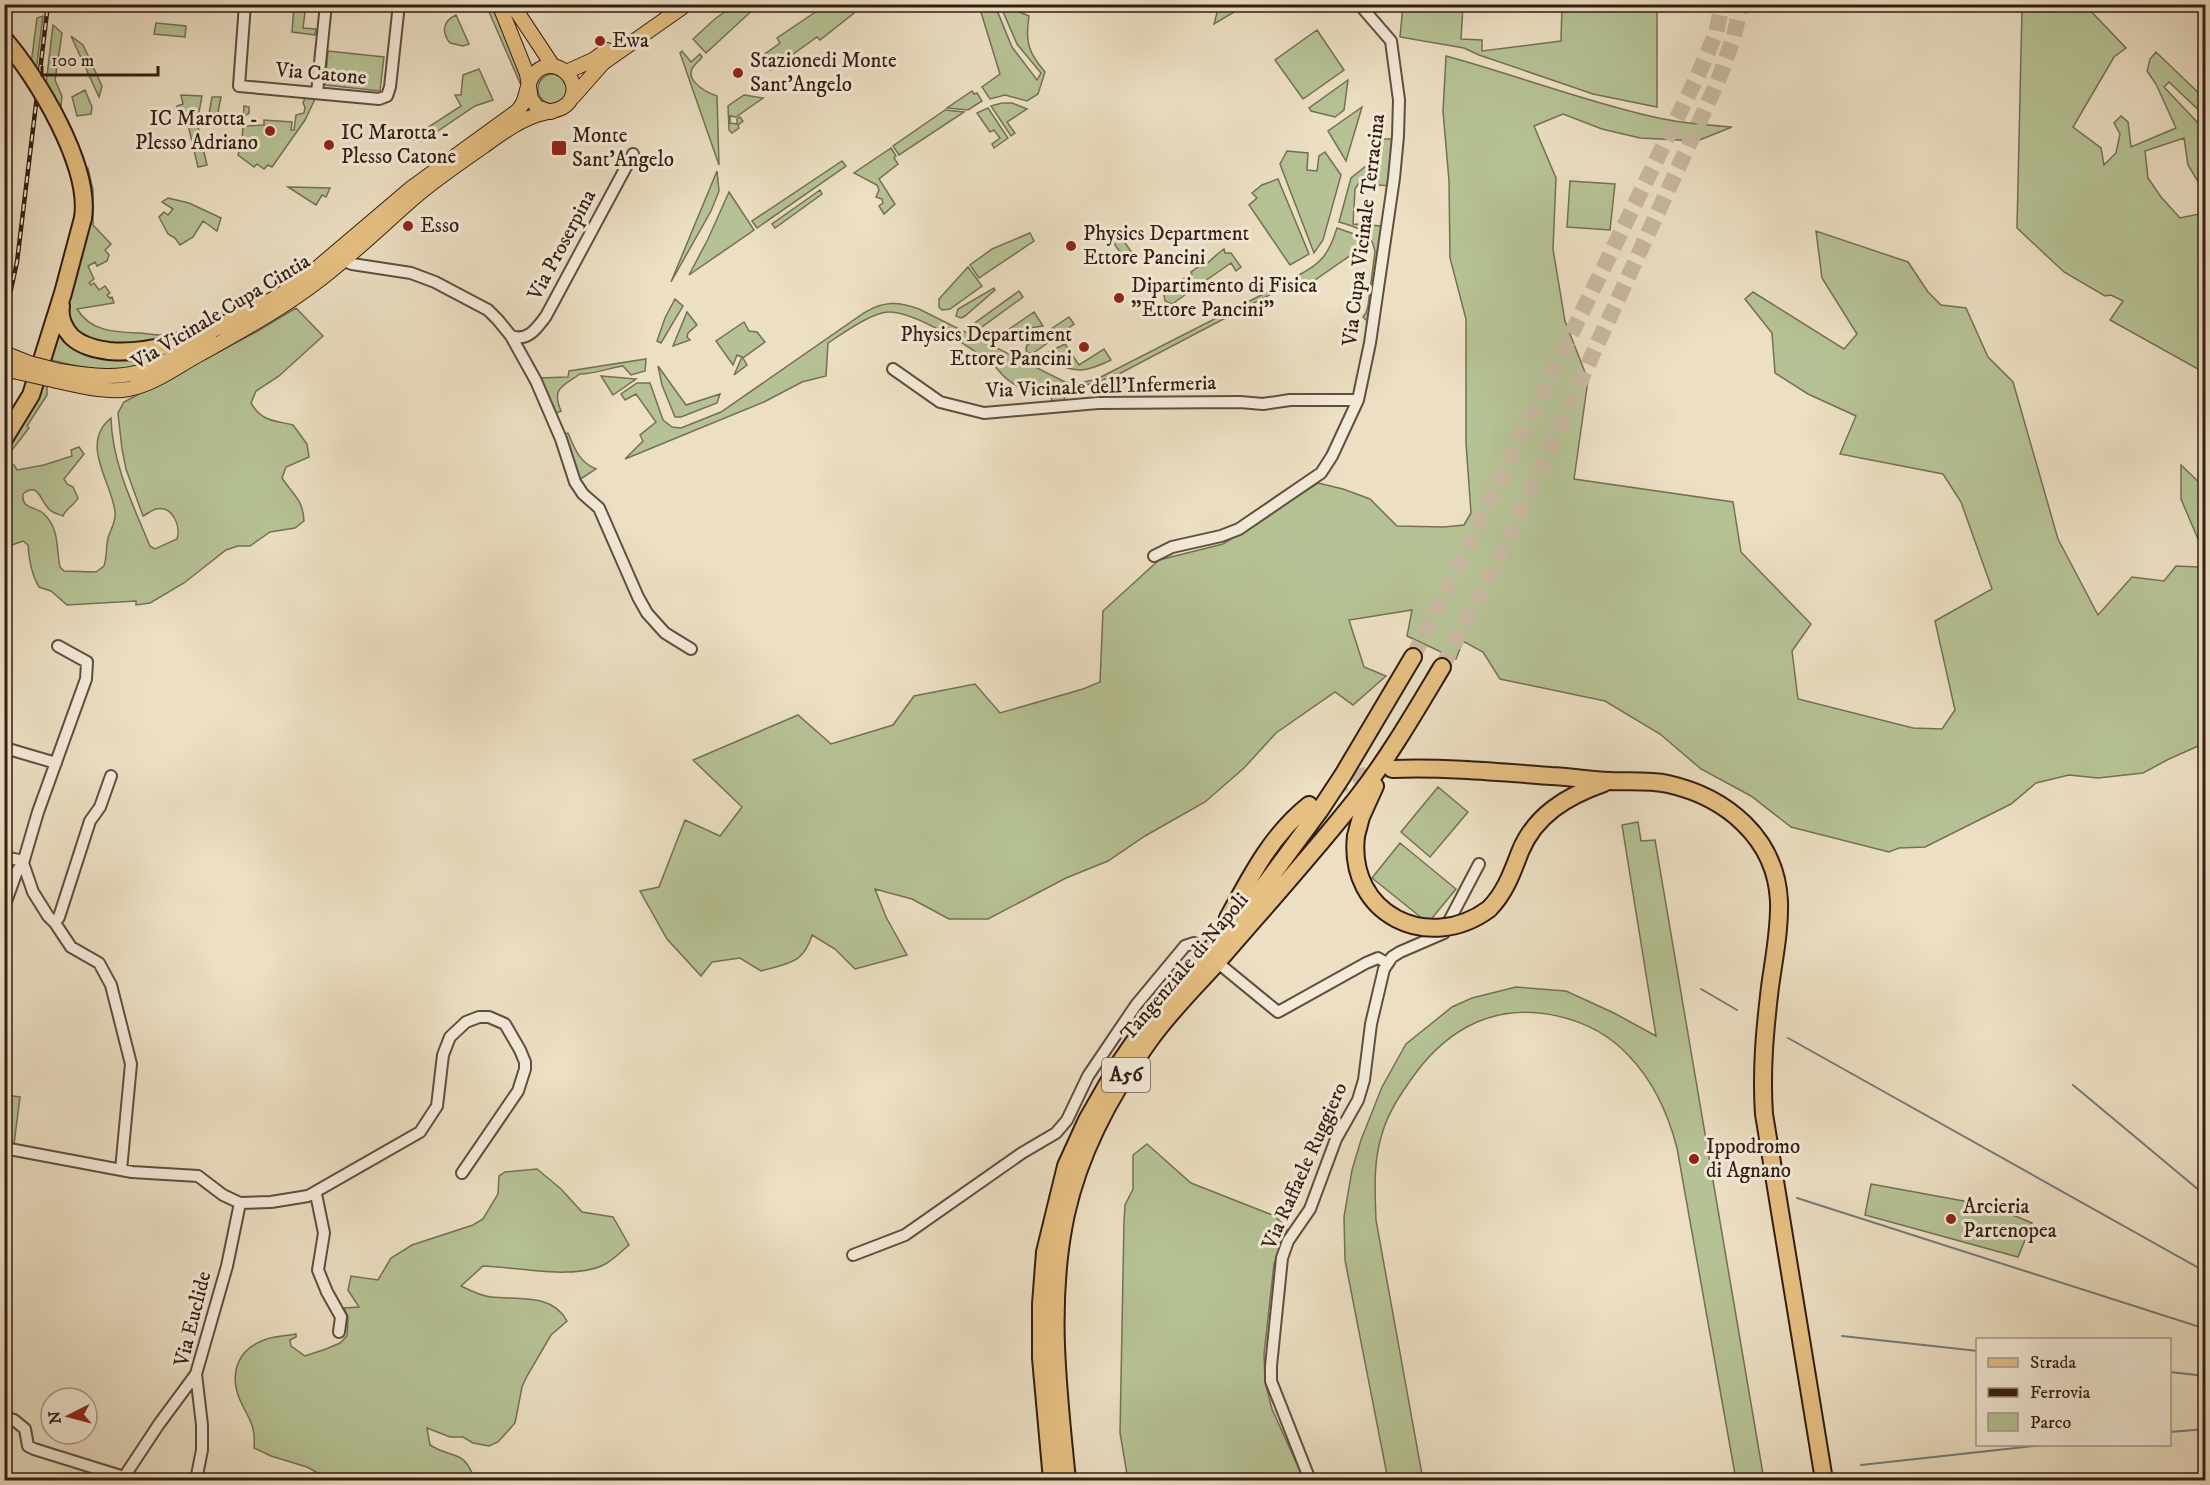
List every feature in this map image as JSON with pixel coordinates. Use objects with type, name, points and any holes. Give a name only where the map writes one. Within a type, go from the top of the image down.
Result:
[{"type":"highway","points":[[4,39],[32,76],[51,108],[67,143],[83,192],[83,218],[63,293],[31,395],[4,439]]},
{"type":"highway","points":[[63,293],[60,316],[64,327],[84,345],[101,350],[124,352],[159,349],[235,320]]},
{"type":"highway","name":"Tangenziale di Napoli","points":[[1052,1480],[1041,1358],[1041,1304],[1045,1252],[1066,1166],[1087,1120],[1119,1064],[1143,1029],[1207,947],[1258,894],[1320,810],[1413,657]]},
{"type":"highway","name":"Tangenziale di Napoli","points":[[1067,1480],[1057,1379],[1056,1286],[1066,1214],[1092,1139],[1119,1085],[1150,1039],[1358,797],[1391,750],[1442,668]]},
{"type":"highway","points":[[1391,750],[1368,798],[1356,836],[1355,859],[1362,883],[1373,900],[1395,918],[1423,928],[1447,928],[1464,923],[1489,909],[1504,891],[1523,847],[1544,816],[1580,792],[1610,781]]},
{"type":"highway","points":[[1392,769],[1473,770],[1667,784],[1700,794],[1724,806],[1757,839],[1774,874],[1779,900],[1762,1053],[1764,1114],[1824,1480]]},
{"type":"highway","points":[[1207,947],[1269,848],[1295,816],[1309,805]]},
{"type":"main road","points":[[499,4],[527,74],[531,99],[537,107],[551,112],[559,110],[570,101],[603,63],[687,4]]},
{"type":"main road","points":[[513,4],[553,66]]},
{"type":"main road","points":[[566,72],[593,60],[673,4]]},
{"type":"main road","points":[[528,89],[535,72],[543,67],[553,66],[566,72],[573,85],[570,101]]},
{"type":"main road","name":"Via Vicinale Cupa Cintia","points":[[4,369],[58,376],[111,378],[142,373],[168,361],[285,292],[347,244],[410,189],[516,112],[525,101],[528,89]]},
{"type":"main road","name":"Via Vicinale Cupa Cintia","points":[[4,353],[95,389],[112,391],[143,385],[292,299],[344,261],[446,172],[522,121],[551,112]]},
{"type":"main road","points":[[344,261],[340,250],[347,244]]},
{"type":"street","name":"Via Catone","points":[[245,4],[239,86],[379,99],[387,96],[390,87],[399,4]]},
{"type":"street","points":[[318,93],[327,4]]},
{"type":"street","name":"Via Cupa Vicinale Terracina","points":[[1154,556],[1172,548],[1221,536],[1239,529],[1321,473],[1332,456],[1358,400],[1371,343],[1394,178],[1399,100],[1391,40],[1359,4]]},
{"type":"street","name":"Via Proserpina","points":[[512,336],[519,339],[526,337],[546,316],[633,154]]},
{"type":"street","points":[[344,261],[411,273],[435,282],[488,310],[512,336],[547,403],[575,482],[583,494],[599,508],[647,613],[665,633],[691,649]]},
{"type":"street","name":"Via Vicinale dell'Infermeria","points":[[893,369],[940,402],[984,413],[1098,403],[1114,405],[1209,402],[1263,404],[1290,400],[1358,400]]},
{"type":"street","points":[[4,906],[17,872],[23,863],[38,812],[86,679],[88,664],[58,646]]},
{"type":"street","points":[[5,748],[56,763]]},
{"type":"street","points":[[55,923],[59,918],[90,821],[100,807],[111,776]]},
{"type":"street","points":[[4,857],[23,863],[33,892],[48,916],[71,947],[99,963],[111,985],[131,1064],[121,1170]]},
{"type":"street","points":[[1223,967],[1278,1012],[1366,963],[1378,958],[1387,963],[1400,951],[1446,928],[1479,864]]},
{"type":"street","points":[[853,1255],[905,1235],[1022,1153],[1056,1133],[1067,1120],[1088,1076],[1136,1005],[1185,946],[1194,943],[1207,947]]},
{"type":"street","name":"Via Raffaele Ruggiero","points":[[1310,1480],[1271,1381],[1282,1257],[1288,1241],[1310,1209],[1336,1139],[1358,1100],[1364,1080],[1373,1014],[1387,963]]},
{"type":"street","points":[[4,1148],[121,1170],[198,1176],[223,1195],[240,1203],[271,1203],[316,1194],[420,1132],[426,1126],[440,1098],[443,1054],[450,1037],[466,1022],[479,1017],[489,1017],[505,1024],[520,1050],[525,1069],[518,1090],[462,1173]]},
{"type":"street","points":[[316,1194],[324,1233],[318,1270],[341,1317],[339,1332]]},
{"type":"street","name":"Via Euclide","points":[[196,1480],[202,1450],[202,1425],[196,1374],[227,1266],[240,1203]]},
{"type":"street","points":[[4,1417],[14,1420],[26,1429],[28,1446],[123,1479],[159,1424],[196,1374]]},
{"type":"green space","points":[[294,5],[306,5],[303,28],[316,29],[315,35],[292,32]]},
{"type":"green space","points":[[486,5],[494,5],[524,82],[520,83]]},
{"type":"green space","points":[[735,5],[758,5],[706,53],[693,39],[716,18]]},
{"type":"green space","points":[[826,5],[848,5],[854,13],[820,40],[817,37],[771,70],[762,56],[780,43],[777,38]]},
{"type":"green space","points":[[1225,5],[1246,5],[1214,24],[1218,9]]},
{"type":"green space","points":[[1403,5],[1463,5],[1461,39],[1482,40],[1482,51],[1561,41],[1562,5],[1657,5],[1657,107],[1593,94],[1464,48],[1400,37]]},
{"type":"green space","points":[[2017,5],[2085,5],[2126,48],[2114,57],[2073,127],[2101,148],[2104,165],[2116,153],[2120,134],[2114,123],[2121,116],[2128,122],[2131,147],[2176,128],[2156,84],[2147,71],[2150,59],[2156,52],[2205,99],[2205,116],[2169,82],[2164,87],[2205,128],[2205,182],[2200,185],[2188,165],[2184,138],[2145,151],[2148,178],[2180,218],[2199,214],[2205,210],[2205,373],[2110,320],[2123,301],[2111,295],[2105,296],[2064,272],[2017,228],[2022,9]]},
{"type":"green space","points":[[1005,6],[1029,16],[1027,33],[1029,46],[1045,72],[1038,94],[1027,101],[1005,95],[990,99],[982,87],[1000,74],[980,9],[987,11],[996,8],[1012,47],[1037,80],[1041,73],[1017,44],[1001,7]]},
{"type":"green space","points":[[456,15],[469,44],[463,46],[450,43],[445,35],[448,20]]},
{"type":"green space","points":[[43,16],[36,71],[31,64],[37,18]]},
{"type":"green space","points":[[156,23],[186,26],[185,37],[154,34]]},
{"type":"green space","points":[[53,25],[62,33],[55,80],[62,96],[60,114],[46,84]]},
{"type":"green space","points":[[1317,30],[1344,70],[1303,99],[1275,60]]},
{"type":"green space","points":[[71,36],[83,45],[102,86],[99,97]]},
{"type":"green space","points":[[328,51],[384,57],[380,91],[325,85]]},
{"type":"green space","points":[[682,51],[691,62],[700,54],[702,57],[692,69],[692,78],[699,86],[717,96],[719,165],[680,53]]},
{"type":"green space","points":[[1446,56],[1628,111],[1673,121],[1732,127],[1697,141],[1640,138],[1602,129],[1563,114],[1534,126],[1556,178],[1553,249],[1565,321],[1588,380],[1574,479],[1733,502],[1741,552],[1811,624],[1792,651],[1798,699],[1913,728],[1942,729],[1955,710],[1935,621],[1992,589],[1961,502],[1943,474],[1840,454],[1856,416],[1808,394],[1775,373],[1772,333],[1745,299],[1753,292],[1844,349],[1857,334],[1822,278],[1816,231],[1908,262],[1928,292],[1941,305],[1966,308],[1988,357],[2013,382],[2058,539],[2098,615],[2132,577],[2164,581],[2176,566],[2198,567],[2204,553],[2181,499],[2181,465],[2205,488],[2205,743],[2143,773],[2098,778],[2069,775],[2036,783],[2011,804],[1925,847],[1899,848],[1889,852],[1791,827],[1751,796],[1701,769],[1660,734],[1605,701],[1500,679],[1483,652],[1463,641],[1456,659],[1407,636],[1412,610],[1349,620],[1364,667],[1386,676],[1353,705],[1335,692],[1276,733],[1244,768],[1205,802],[1145,836],[1108,861],[1066,878],[988,919],[949,919],[912,899],[875,889],[886,917],[907,955],[855,969],[835,949],[812,935],[804,952],[786,964],[761,971],[740,958],[712,962],[701,976],[667,939],[640,891],[659,887],[685,820],[720,836],[742,807],[693,760],[798,715],[831,744],[893,725],[914,696],[975,684],[1000,713],[1100,682],[1103,611],[1159,560],[1223,544],[1318,483],[1370,499],[1397,526],[1464,525],[1471,513],[1466,443],[1466,319],[1450,258],[1449,181],[1443,111]]},
{"type":"green space","points":[[479,69],[493,100],[475,106],[423,141],[381,137],[382,129],[421,132],[461,106],[455,95],[461,95],[463,75]]},
{"type":"green space","points":[[553,74],[563,79],[568,89],[563,99],[553,104],[543,99],[538,89],[543,79]]},
{"type":"green space","points":[[1348,80],[1344,110],[1335,117],[1311,111],[1309,108]]},
{"type":"green space","points":[[85,90],[92,107],[91,114],[77,116],[72,97]]},
{"type":"green space","points":[[972,91],[974,94],[977,93],[982,101],[968,110],[947,108]]},
{"type":"green space","points":[[181,95],[202,96],[199,112],[195,114],[207,165],[198,167],[186,116],[179,117],[177,106],[183,104]]},
{"type":"green space","points":[[744,95],[763,98],[736,117],[730,116],[730,123],[737,124],[737,119],[740,117],[743,121],[732,133],[729,130],[728,106]]},
{"type":"green space","points":[[212,97],[221,97],[218,112],[225,115],[227,120],[224,125],[215,125],[208,120]]},
{"type":"green space","points":[[305,98],[315,99],[305,120],[272,167],[268,165],[264,169],[257,164],[254,167],[238,155],[242,142],[244,106],[249,107],[249,113],[245,116],[247,126],[264,125],[264,120],[292,122],[291,130],[294,130],[296,115],[304,113]]},
{"type":"green space","points":[[1012,103],[1027,109],[1007,122],[1015,133],[1011,136],[991,106]]},
{"type":"green space","points":[[1362,107],[1346,161],[1328,131]]},
{"type":"green space","points":[[988,108],[1008,138],[994,148],[992,144],[1000,138],[994,130],[990,132],[977,113]]},
{"type":"green space","points":[[945,110],[964,112],[899,155],[893,146]]},
{"type":"green space","points":[[1369,139],[1394,139],[1389,186],[1359,183],[1355,189],[1353,224],[1382,226],[1368,322],[1363,317],[1368,306],[1375,251],[1373,244],[1367,234],[1339,222],[1351,178],[1376,158],[1376,147]]},
{"type":"green space","points":[[891,148],[898,164],[879,179],[895,204],[884,214],[879,206],[883,203],[882,199],[876,197],[879,190],[877,185],[854,173]]},
{"type":"green space","points":[[1287,151],[1308,153],[1307,170],[1317,171],[1319,156],[1325,152],[1341,175],[1323,240],[1314,253],[1280,164]]},
{"type":"green space","points":[[842,161],[846,166],[757,228],[752,221]]},
{"type":"green space","points":[[82,165],[88,168],[93,190],[93,225],[111,244],[105,250],[109,255],[107,261],[97,266],[95,262],[88,266],[94,279],[89,283],[91,285],[94,283],[99,290],[105,286],[110,293],[107,295],[112,297],[114,303],[77,309],[83,317],[104,329],[165,335],[190,328],[225,310],[229,316],[145,345],[91,344],[70,325],[66,306],[91,213]]},
{"type":"green space","points":[[717,171],[719,191],[711,211],[671,282]]},
{"type":"green space","points":[[1278,179],[1309,254],[1290,265],[1249,205],[1257,198],[1252,193],[1262,185]]},
{"type":"green space","points":[[1570,181],[1615,184],[1610,230],[1567,227]]},
{"type":"green space","points":[[288,187],[330,188],[326,197],[322,195],[316,205]]},
{"type":"green space","points":[[820,190],[822,194],[775,228],[772,224]]},
{"type":"green space","points":[[729,192],[754,230],[689,275],[708,239]]},
{"type":"green space","points":[[168,198],[189,203],[221,218],[217,231],[203,221],[193,237],[180,245],[168,234],[159,217],[164,212],[168,215],[173,209],[162,202]]},
{"type":"green space","points":[[1112,228],[1114,233],[1117,231],[1132,253],[1131,259],[1127,262],[1106,232]]},
{"type":"green space","points":[[1337,228],[1363,237],[1369,251],[1365,253],[1361,248],[1305,287],[1297,276],[1323,257],[1331,245]]},
{"type":"green space","points":[[1030,233],[1034,241],[979,278],[970,265],[992,249]]},
{"type":"green space","points":[[1224,249],[1225,253],[1231,253],[1241,267],[1236,271],[1231,263],[1172,304],[1165,301],[1164,295],[1175,286],[1174,284],[1192,274],[1191,272],[1201,265],[1203,267]]},
{"type":"green space","points":[[968,267],[982,286],[950,309],[942,310],[939,307],[939,299]]},
{"type":"green space","points":[[1279,286],[1281,289],[1115,376],[1067,391],[1063,386],[1065,401],[1052,401],[1051,396],[1030,392],[1016,385],[984,358],[928,324],[900,314],[882,313],[857,324],[828,343],[826,376],[802,382],[764,402],[625,459],[643,441],[640,435],[656,422],[636,394],[625,400],[621,394],[637,383],[650,383],[663,420],[672,427],[681,428],[721,412],[864,313],[884,304],[904,305],[919,309],[1065,382],[1080,383],[1097,379]]},
{"type":"green space","points":[[994,288],[995,290],[965,316],[961,318],[956,316],[958,309]]},
{"type":"green space","points":[[1019,291],[1023,297],[979,329],[972,325]]},
{"type":"green space","points":[[675,299],[683,306],[661,343],[657,341]]},
{"type":"green space","points":[[296,308],[323,336],[279,376],[256,391],[251,403],[264,417],[293,425],[307,444],[309,457],[286,467],[282,478],[300,502],[304,521],[295,528],[270,532],[250,546],[238,546],[226,550],[184,583],[150,603],[136,605],[136,601],[67,605],[51,591],[39,587],[31,567],[28,545],[23,541],[12,545],[5,553],[5,465],[14,465],[17,470],[44,465],[72,456],[71,450],[79,447],[84,454],[64,479],[73,487],[78,498],[63,516],[50,510],[36,491],[23,494],[23,499],[26,505],[44,514],[53,526],[60,567],[64,571],[96,572],[104,566],[115,512],[97,451],[102,428],[111,418],[119,467],[150,546],[155,549],[177,539],[177,523],[167,510],[156,509],[143,516],[126,469],[118,413],[124,402],[256,332]]},
{"type":"green space","points":[[687,312],[697,325],[688,333],[687,337],[690,340],[673,346]]},
{"type":"green space","points":[[1034,312],[1043,326],[1005,332]]},
{"type":"green space","points":[[1069,317],[1074,324],[1032,354],[1027,352],[1027,345]]},
{"type":"green space","points":[[744,322],[749,331],[757,332],[765,342],[743,358],[747,365],[734,375],[742,357],[737,355],[733,365],[716,341]]},
{"type":"green space","points":[[60,323],[68,337],[170,353],[137,365],[109,370],[81,367],[47,359]]},
{"type":"green space","points":[[1065,344],[1079,365],[1104,349],[1111,360],[1081,370],[1050,362],[1047,353]]},
{"type":"green space","points":[[646,359],[645,371],[631,375],[623,366],[580,374],[560,388],[557,397],[561,411],[554,414],[538,378],[568,377],[569,371]]},
{"type":"green space","points":[[658,366],[686,405],[720,394],[717,403],[681,417],[675,417],[662,385]]},
{"type":"green space","points":[[601,376],[636,379],[613,395]]},
{"type":"green space","points":[[38,383],[47,385],[47,395],[27,426],[29,428],[5,459],[5,445]]},
{"type":"green space","points":[[568,433],[575,450],[585,463],[596,469],[579,480],[563,434]]},
{"type":"green space","points":[[1438,787],[1468,812],[1430,857],[1401,832]]},
{"type":"green space","name":"Ippodromo di Agnano","points":[[1638,822],[1641,841],[1655,840],[1764,1480],[1736,1480],[1677,1148],[1653,1087],[1629,1056],[1597,1031],[1558,1016],[1517,1013],[1477,1022],[1459,1032],[1435,1051],[1405,1088],[1382,1134],[1376,1166],[1376,1220],[1423,1480],[1388,1480],[1345,1260],[1344,1217],[1352,1170],[1361,1140],[1382,1087],[1406,1044],[1452,1007],[1472,998],[1516,987],[1566,991],[1656,1036],[1622,825]]},
{"type":"green space","points":[[1400,843],[1456,889],[1428,923],[1372,878]]},
{"type":"green space","points":[[5,1095],[20,1097],[14,1144],[5,1143]]},
{"type":"green space","points":[[1147,1144],[1191,1183],[1275,1216],[1287,1229],[1274,1264],[1264,1354],[1265,1382],[1272,1409],[1304,1480],[1128,1480],[1120,1433],[1124,1222],[1125,1205],[1133,1189],[1133,1155]]},
{"type":"green space","points":[[537,1169],[561,1189],[582,1212],[613,1217],[629,1245],[610,1261],[595,1268],[547,1272],[483,1266],[461,1286],[487,1296],[543,1302],[561,1312],[567,1321],[551,1335],[527,1376],[522,1387],[515,1423],[498,1442],[489,1446],[473,1443],[463,1437],[450,1437],[427,1428],[430,1445],[462,1459],[471,1470],[475,1480],[330,1480],[307,1467],[254,1448],[253,1428],[240,1400],[235,1381],[238,1364],[247,1350],[268,1339],[296,1334],[296,1337],[290,1340],[291,1346],[305,1356],[340,1343],[347,1336],[348,1317],[344,1308],[359,1307],[348,1290],[351,1276],[378,1280],[391,1258],[412,1245],[473,1225],[483,1219],[498,1194],[499,1176],[505,1172]]},
{"type":"green space","name":"Arcieria Partenopea","points":[[1871,1184],[1991,1206],[2032,1223],[2018,1257],[1865,1215]]},
{"type":"waterway","points":[[1701,989],[1737,1010]]},
{"type":"waterway","points":[[1788,1038],[2206,1272]]},
{"type":"waterway","points":[[2073,1085],[2206,1196]]},
{"type":"waterway","points":[[1797,1198],[2206,1329]]},
{"type":"waterway","points":[[1842,1336],[1976,1351]]},
{"type":"waterway","points":[[2171,1372],[2206,1376]]},
{"type":"waterway","points":[[2171,1432],[2206,1429]]},
{"type":"waterway","points":[[1861,1465],[2035,1446]]},
{"type":"tunnel","points":[[1413,657],[1698,75],[1716,33],[1722,4]]},
{"type":"tunnel","points":[[1442,667],[1497,563],[1718,81],[1734,36],[1741,4]]},
{"type":"tunnel","points":[[1331,791],[1354,778],[1385,770]]},
{"type":"railway","points":[[4,321],[17,262],[48,4]]},
{"type":"place","name":"Ewa","points":[[600,41]]},
{"type":"place","name":"Stazionedi Monte Sant'Angelo","points":[[738,73]]},
{"type":"place","name":"IC Marotta - Plesso Adriano","points":[[270,131]]},
{"type":"place","name":"IC Marotta - Plesso Catone","points":[[329,145]]},
{"type":"place","name":"Monte Sant'Angelo","points":[[559,148]]},
{"type":"place","name":"Esso","points":[[408,226]]},
{"type":"place","name":"Physics Department Ettore Pancini","points":[[1071,246]]},
{"type":"place","name":"Dipartimento di Fisica \"Ettore Pancini\"","points":[[1119,298]]},
{"type":"place","name":"Physics Departiment Ettore Pancini","points":[[1084,347]]},
{"type":"place","name":"Ippodromo di Agnano","points":[[1694,1159]]},
{"type":"place","name":"Arcieria Partenopea","points":[[1951,1219]]}]
